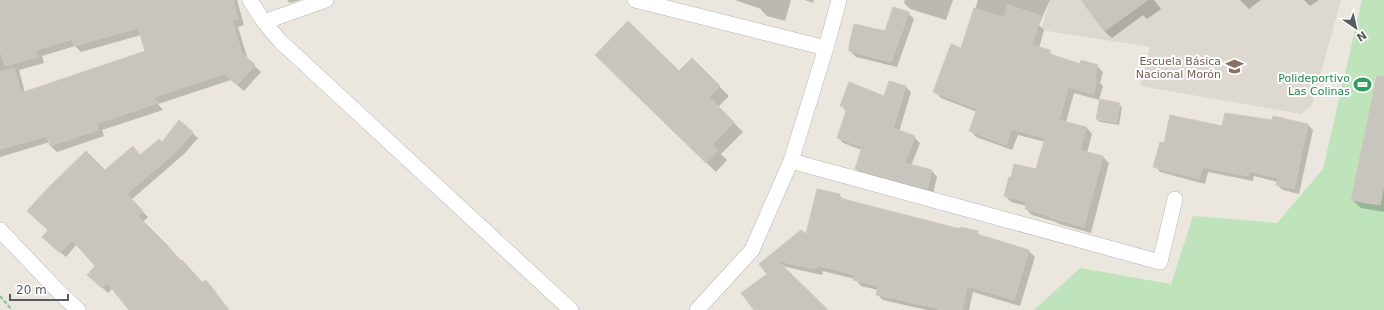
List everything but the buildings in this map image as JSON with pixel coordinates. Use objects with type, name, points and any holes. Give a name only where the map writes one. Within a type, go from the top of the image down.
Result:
[{"type":"street","points":[[250,0],[264,22],[280,41],[571,310]]},
{"type":"street","points":[[264,22],[326,0]]},
{"type":"street","points":[[635,0],[826,48]]},
{"type":"street","points":[[697,310],[752,250],[791,161],[826,48],[839,0]]},
{"type":"street","points":[[791,161],[1160,262],[1175,199]]},
{"type":"street","points":[[0,230],[78,310]]},
{"type":"path","points":[[0,296],[12,310]]},
{"type":"shaded area","name":"Escuela Básica Nacional Morón","points":[[1050,0],[1341,0],[1312,105],[1301,114],[1140,86],[1150,47],[1041,30]]},
{"type":"green space","name":"Polideportivo Las Colinas","points":[[1362,0],[1384,0],[1384,310],[1034,310],[1080,268],[1171,284],[1193,216],[1277,223],[1323,169]]},
{"type":"place","name":"Escuela Básica Nacional Morón","points":[[1234,67]]},
{"type":"place","name":"Polideportivo Las Colinas","points":[[1363,84]]}]
